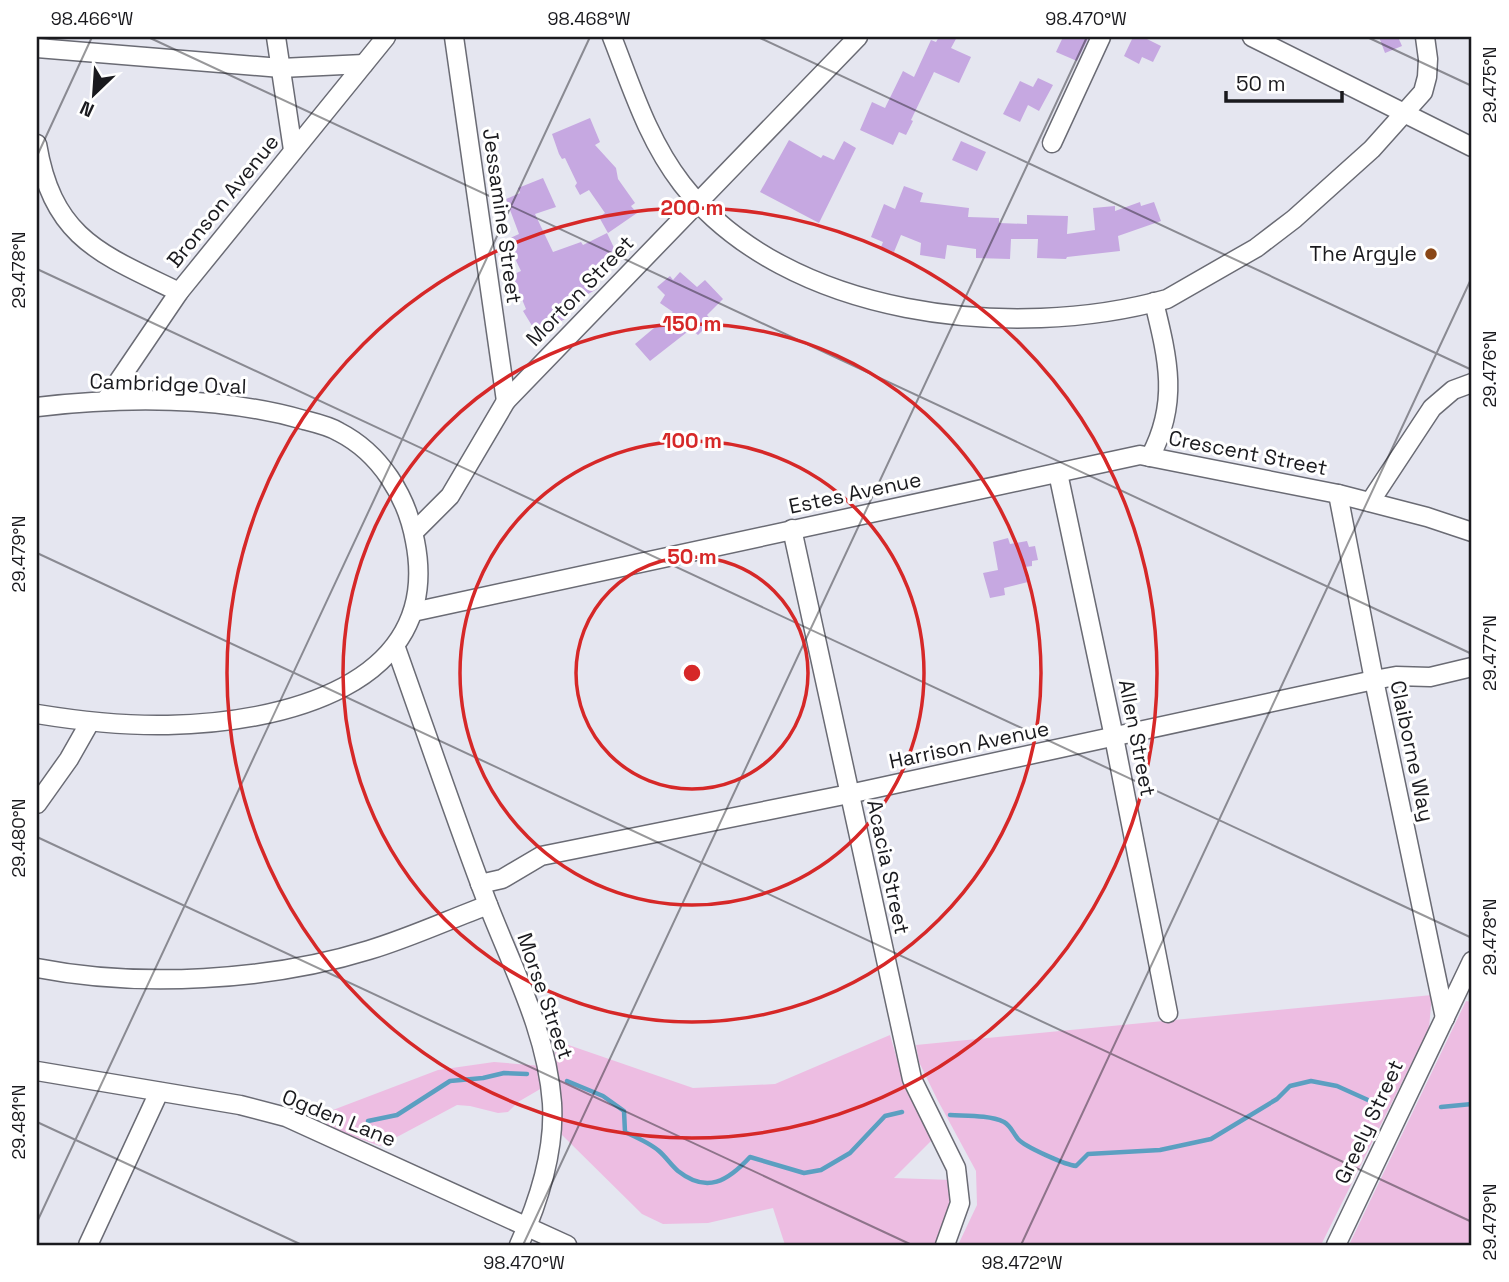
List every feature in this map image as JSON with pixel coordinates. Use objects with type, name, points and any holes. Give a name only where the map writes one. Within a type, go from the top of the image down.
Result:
[{"type":"street","points":[[276,37],[293,150]]},
{"type":"street","name":"Bronson Avenue","points":[[104,401],[179,292],[386,37]]},
{"type":"street","name":"Jessamine Street","points":[[454,37],[506,401]]},
{"type":"street","points":[[612,37],[642,118],[660,152],[682,184],[722,226],[748,245],[792,270],[861,297],[936,314],[986,319],[1035,319],[1114,310],[1167,299],[1255,248],[1372,149],[1423,92],[1428,59],[1425,37]]},
{"type":"street","name":"Morton Street","points":[[414,532],[450,496],[506,401],[858,37]]},
{"type":"street","points":[[1052,143],[1101,37]]},
{"type":"street","points":[[1252,37],[1472,147]]},
{"type":"street","points":[[37,48],[281,68],[364,64]]},
{"type":"street","points":[[37,144],[42,175],[70,227],[117,262],[179,292]]},
{"type":"street","points":[[1150,457],[1160,439],[1167,416],[1169,382],[1154,302]]},
{"type":"street","points":[[1472,383],[1453,390],[1432,408],[1370,502],[1472,532]]},
{"type":"street","name":"Cambridge Oval","points":[[37,407],[104,401],[180,402],[256,409],[292,416],[339,431],[362,447],[386,471],[398,492],[414,532],[421,576],[413,612],[396,648],[367,673],[309,703],[275,714],[169,725],[90,722],[37,714]]},
{"type":"street","name":"Estes Avenue","points":[[413,612],[1140,455],[1150,457]]},
{"type":"street","name":"Crescent Street","points":[[1150,457],[1370,502]]},
{"type":"street","name":"Allen Street","points":[[1058,473],[1114,737],[1168,1013]]},
{"type":"street","name":"Claiborne Way","points":[[1338,494],[1445,1018]]},
{"type":"street","name":"Acacia Street","points":[[792,529],[912,1079],[956,1168],[960,1203],[945,1245]]},
{"type":"street","points":[[396,648],[480,884]]},
{"type":"street","name":"Harrison Avenue","points":[[480,884],[502,878],[541,856],[849,794],[1374,680],[1396,676],[1430,677],[1472,667]]},
{"type":"street","points":[[37,804],[69,759],[90,722]]},
{"type":"street","name":"Morse Street","points":[[480,884],[545,1052],[552,1102],[550,1156],[519,1245]]},
{"type":"street","points":[[37,968],[133,979],[212,978],[291,968],[368,950],[488,905]]},
{"type":"street","points":[[1445,1018],[1472,961]]},
{"type":"street","name":"Greely Street","points":[[1336,1245],[1445,1018]]},
{"type":"street","name":"Ogden Lane","points":[[37,1071],[240,1105],[286,1117],[567,1245]]},
{"type":"street","points":[[88,1245],[159,1092]]},
{"type":"shaded area","points":[[1432,995],[1429,1028],[1321,1245],[958,1245],[977,1205],[976,1171],[919,1062],[916,1045]]},
{"type":"shaded area","points":[[1466,1001],[1472,1002],[1472,1245],[1349,1245]]},
{"type":"shaded area","points":[[890,1035],[906,1090],[933,1139],[894,1178],[952,1180],[953,1203],[937,1245],[785,1245],[773,1208],[708,1223],[663,1224],[642,1214],[562,1135],[554,1040],[693,1088],[775,1084]]},
{"type":"shaded area","points":[[494,1062],[542,1066],[542,1088],[518,1102],[508,1112],[498,1113],[457,1105],[380,1146],[329,1128],[325,1119],[325,1113],[438,1070]]},
{"type":"building","points":[[939,37],[957,37],[951,48],[971,57],[959,83],[934,72],[906,135],[899,132],[893,145],[860,130],[872,102],[885,108],[903,71],[914,77],[931,40],[936,42]]},
{"type":"building","points":[[1063,37],[1089,37],[1077,61],[1056,52]]},
{"type":"building","points":[[1133,37],[1143,37],[1161,46],[1153,62],[1142,57],[1139,64],[1124,56]]},
{"type":"building","points":[[1379,37],[1398,37],[1402,46],[1385,53]]},
{"type":"building","points":[[1038,78],[1053,85],[1039,111],[1028,105],[1020,122],[1003,114],[1020,81],[1033,87]]},
{"type":"building","points":[[590,118],[600,142],[595,145],[616,168],[618,179],[635,203],[631,206],[637,213],[608,233],[599,217],[605,213],[589,190],[580,195],[575,186],[577,183],[565,158],[562,159],[559,154],[552,134]]},
{"type":"building","points":[[789,140],[821,158],[823,155],[834,160],[844,141],[856,148],[819,223],[760,192]]},
{"type":"building","points":[[961,141],[986,152],[977,171],[952,160]]},
{"type":"building","points":[[543,178],[556,207],[535,214],[553,252],[581,242],[583,245],[607,233],[617,254],[613,256],[615,261],[589,274],[597,289],[572,303],[574,307],[562,313],[565,319],[537,334],[523,311],[526,309],[512,275],[521,271],[506,240],[519,234],[506,199],[520,193],[518,188]]},
{"type":"building","points":[[904,186],[923,193],[920,202],[969,208],[968,217],[999,218],[999,223],[1027,224],[1027,215],[1068,216],[1067,234],[1095,230],[1093,208],[1115,206],[1115,211],[1140,202],[1141,206],[1154,202],[1161,221],[1118,236],[1120,251],[1066,259],[1037,258],[1038,239],[1011,239],[1010,259],[976,258],[976,249],[947,245],[945,259],[920,255],[921,243],[901,235],[894,252],[881,247],[883,242],[871,237],[884,204],[895,209]]},
{"type":"building","points":[[680,272],[697,287],[705,280],[723,299],[707,315],[712,321],[698,335],[691,329],[650,361],[635,344],[673,312],[660,303],[665,295],[657,287],[670,276],[673,280]]},
{"type":"building","points":[[1008,538],[1010,544],[1027,541],[1029,547],[1035,546],[1038,560],[1032,561],[1032,566],[1025,567],[1028,582],[1004,588],[1005,595],[990,598],[983,573],[998,570],[993,542]]},
{"type":"waterway","points":[[368,1121],[397,1115],[450,1081],[504,1073],[527,1074]]},
{"type":"waterway","points":[[567,1081],[603,1096],[624,1111],[625,1132],[662,1153],[678,1171],[689,1178],[708,1183],[717,1182],[734,1173],[750,1157],[804,1173],[821,1170],[850,1153],[885,1116],[902,1112]]},
{"type":"waterway","points":[[950,1115],[985,1117],[1004,1122],[1018,1139],[1029,1146],[1076,1166],[1088,1154],[1160,1150],[1211,1139],[1277,1099],[1290,1086],[1311,1081],[1337,1086],[1368,1100]]},
{"type":"waterway","points":[[1441,1107],[1472,1104]]},
{"type":"place","name":"The Argyle","points":[[1431,254]]}]
